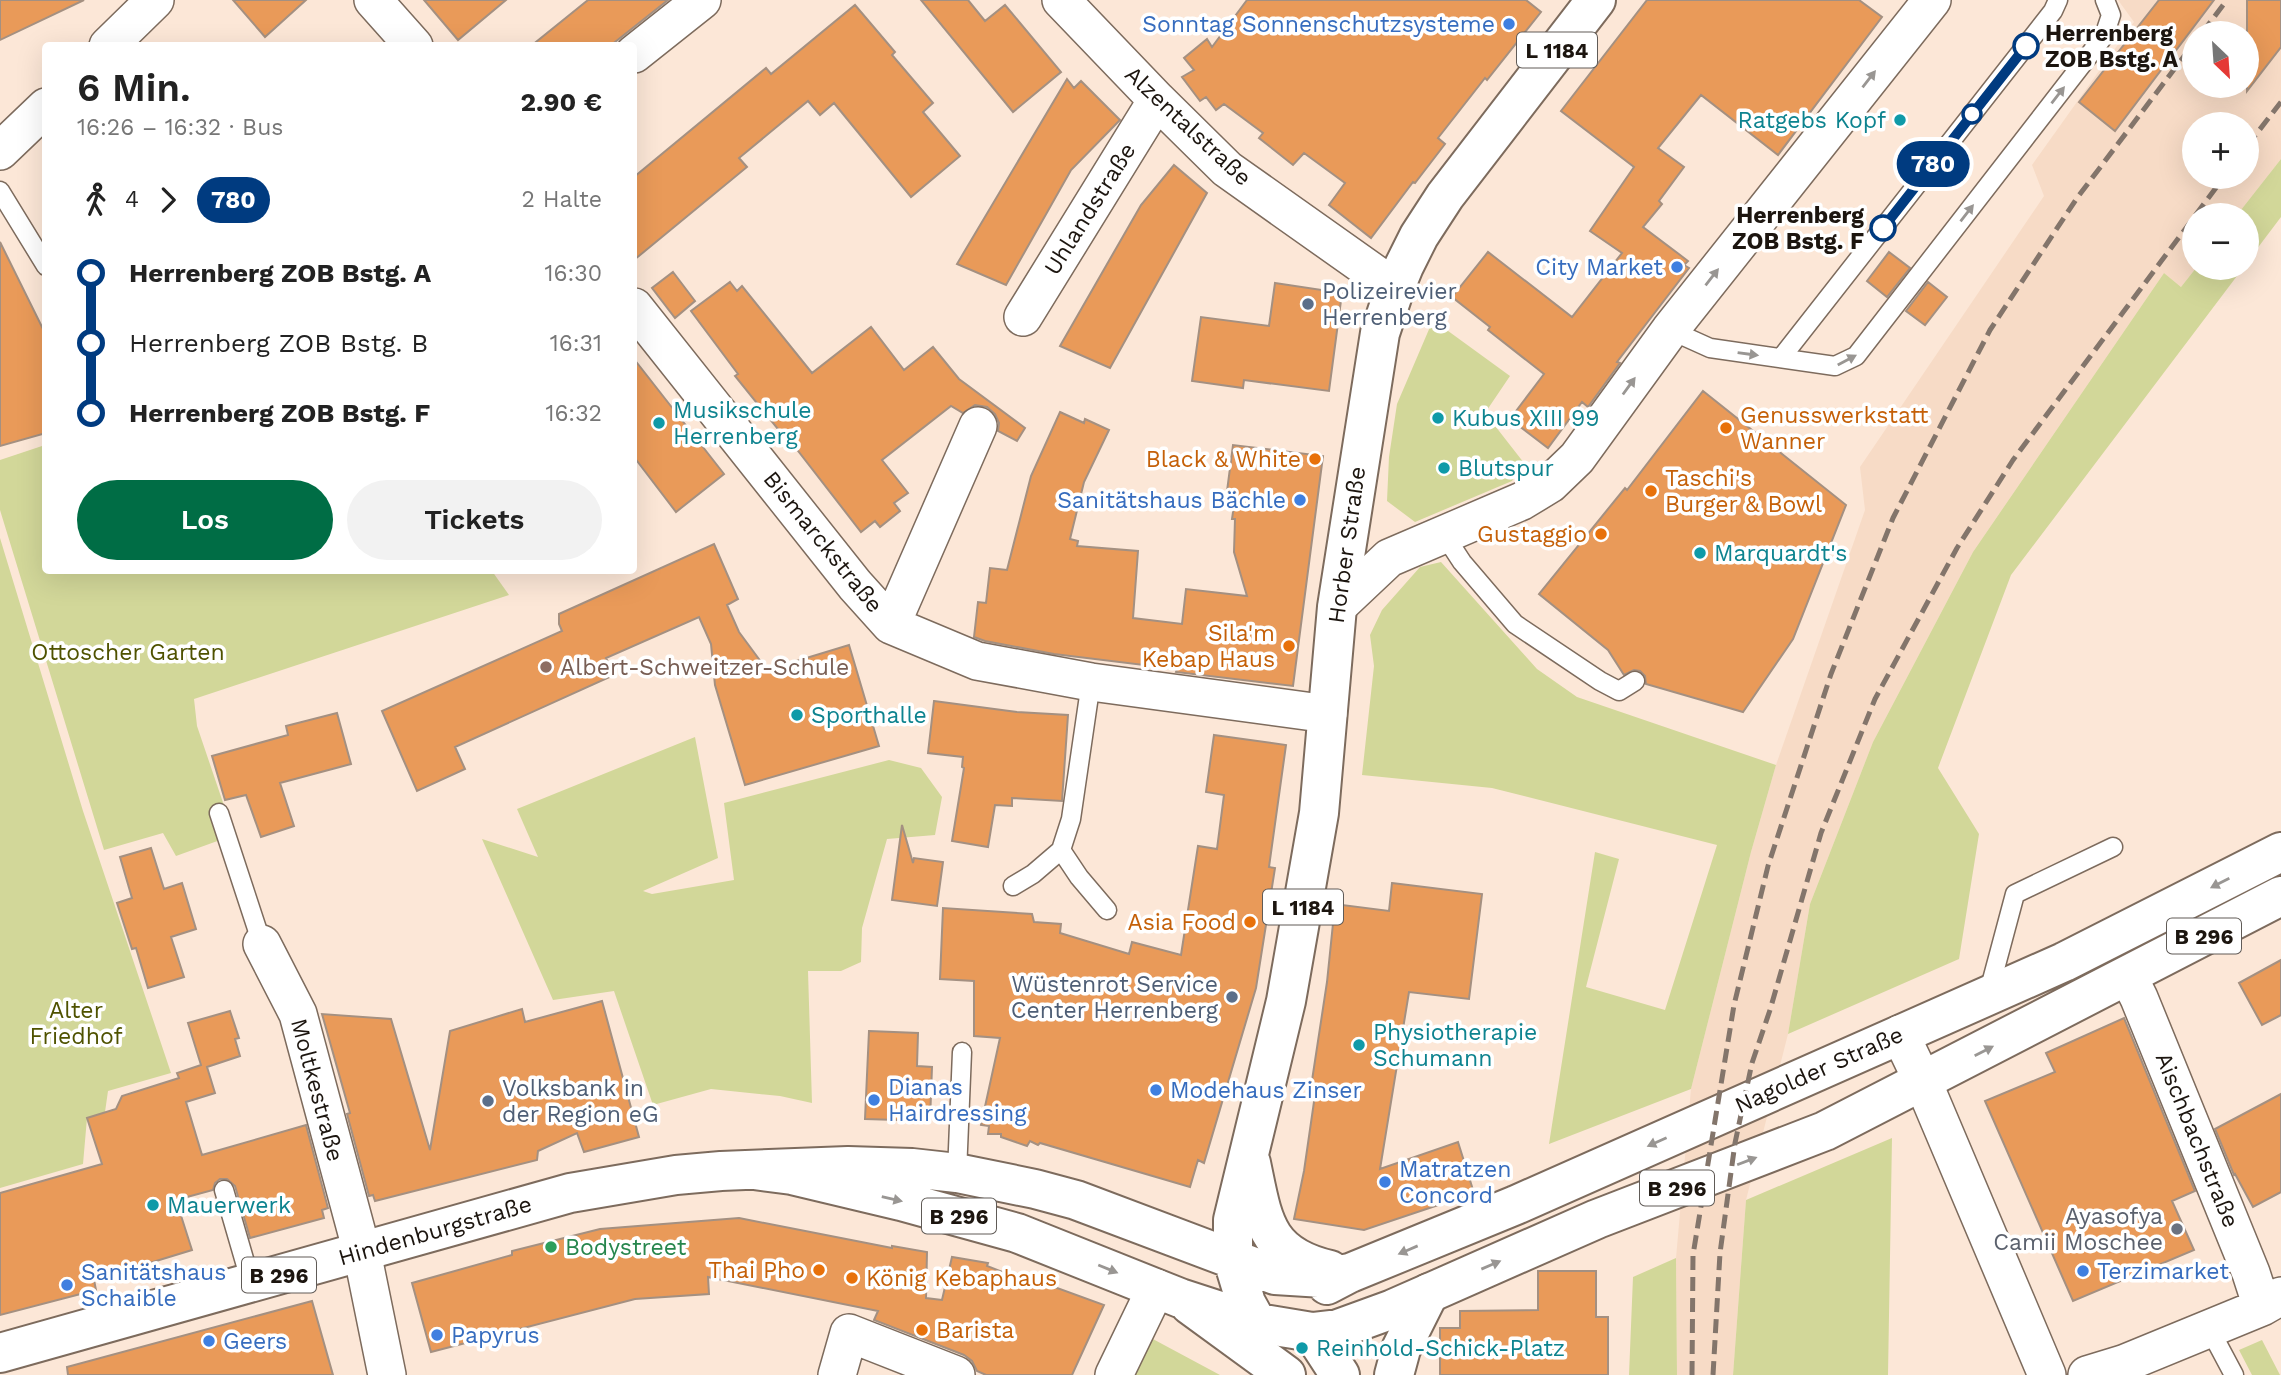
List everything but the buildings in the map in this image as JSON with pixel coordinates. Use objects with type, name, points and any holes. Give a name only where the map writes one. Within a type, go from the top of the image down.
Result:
[{"type":"main road","name":"Horber Straße","points":[[1248,1151],[1294,963],[1319,813],[1337,607],[1380,333],[1395,288],[1419,236],[1445,195],[1596,0]]},
{"type":"main road","name":"Nagolder Straße","points":[[1350,1273],[1516,1205],[2064,962],[2281,852]]},
{"type":"main road","name":"B 296","points":[[1168,1293],[1289,1324],[1338,1329],[1361,1322],[1597,1219],[1825,1131],[2281,896]]},
{"type":"main road","name":"L 1184","points":[[1248,1151],[1233,1220],[1254,1268]]},
{"type":"main road","points":[[1180,1239],[1204,1231],[1224,1214],[1248,1151]]},
{"type":"main road","points":[[1248,1151],[1249,1213],[1254,1268],[1289,1324],[1340,1375]]},
{"type":"main road","points":[[1248,1151],[1260,1211],[1273,1238],[1300,1262],[1350,1273]]},
{"type":"main road","name":"Hindenburgstraße","points":[[0,1353],[570,1193],[676,1175],[848,1166],[912,1168],[957,1173],[1076,1200],[1180,1239]]},
{"type":"main road","name":"Hindenburgstraße","points":[[754,1170],[792,1175],[901,1200],[1017,1233],[1168,1293]]},
{"type":"main road","name":"B 296","points":[[1180,1239],[1254,1268],[1323,1278],[1350,1273]]},
{"type":"main road","points":[[1168,1293],[1218,1294],[1254,1268]]},
{"type":"main road","points":[[1288,1375],[1289,1324],[1319,1290],[1350,1273]]},
{"type":"main road","points":[[1168,1293],[1288,1375]]},
{"type":"main road","points":[[1394,1375],[1396,1359],[1429,1293]]},
{"type":"street","points":[[112,42],[155,0]]},
{"type":"street","points":[[373,0],[410,42]]},
{"type":"street","points":[[637,52],[702,0]]},
{"type":"street","name":"Alzentalstraße","points":[[1061,0],[1227,169],[1395,288]]},
{"type":"street","points":[[1337,607],[1389,558],[1522,501],[1550,484],[1577,458],[1670,330],[1915,6]]},
{"type":"street","name":"Uhlandstraße","points":[[1023,317],[1157,100]]},
{"type":"street","points":[[0,151],[42,111]]},
{"type":"street","name":"Bismarckstraße","points":[[637,311],[855,585],[891,625],[977,661],[1090,682],[1328,714]]},
{"type":"street","points":[[891,625],[978,426]]},
{"type":"street","name":"Moltkestraße","points":[[262,944],[298,1014],[362,1252],[387,1375]]},
{"type":"street","name":"Aischbachstraße","points":[[2087,1375],[2123,1364],[2272,1301],[2251,1273],[2128,976]]},
{"type":"street","points":[[1900,1034],[2048,1375]]},
{"type":"street","points":[[1103,1370],[1131,1342],[1168,1293]]},
{"type":"street","points":[[837,1375],[849,1333],[920,1368],[956,1375]]},
{"type":"lane","points":[[1781,358],[2053,11],[2058,0]]},
{"type":"lane","points":[[1670,330],[1710,348],[1835,366],[1856,356],[2104,36],[2111,15],[2105,0]]},
{"type":"lane","points":[[0,191],[42,259]]},
{"type":"lane","points":[[1443,533],[1462,562],[1515,624],[1619,691],[1635,681]]},
{"type":"lane","points":[[1013,886],[1033,874],[1060,850],[1071,820],[1090,682]]},
{"type":"lane","name":"Moltkestraße","points":[[219,813],[262,944]]},
{"type":"lane","points":[[1989,995],[2015,894],[2113,847]]},
{"type":"lane","points":[[1060,850],[1107,910]]},
{"type":"lane","points":[[957,1173],[962,1052]]},
{"type":"lane","points":[[224,1190],[251,1283]]},
{"type":"lane","points":[[2209,1328],[2234,1375]]},
{"type":"shaded area","points":[[2118,0],[2281,0],[2281,159],[2259,187],[2259,112],[2182,112],[2182,189],[2257,189],[2246,203],[2182,203],[2182,280],[2187,280],[2181,287],[2164,273],[1973,552],[1873,742],[1810,904],[1788,1034],[1746,1200],[1733,1375],[1677,1375],[1676,1258],[1691,1089],[1751,852],[1776,765],[1865,510],[1860,467],[2044,196],[2032,165],[2134,22]]},
{"type":"green space","points":[[2281,159],[2281,217],[2259,246],[2259,203],[2246,203]]},
{"type":"green space","points":[[2164,273],[2181,287],[2187,280],[2234,280],[2011,575],[1938,768],[1979,834],[1959,959],[1788,1034],[1810,904],[1873,742],[1973,552]]},
{"type":"green space","points":[[1433,320],[1510,376],[1485,413],[1524,463],[1512,481],[1415,522],[1387,501],[1389,457],[1397,404]]},
{"type":"green space","name":"Ottoscher Garten","points":[[42,446],[42,574],[494,574],[509,595],[194,699],[197,726],[234,835],[176,856],[163,833],[104,850],[0,510],[0,460]]},
{"type":"green space","name":"Alter Friedhof","points":[[0,538],[83,811],[171,1073],[108,1091],[105,1112],[87,1118],[83,1164],[0,1188]]},
{"type":"green space","points":[[1441,562],[1537,669],[1577,697],[1776,765],[1751,852],[1691,1089],[1549,1144],[1595,852],[1619,859],[1586,987],[1665,1010],[1717,845],[1492,788],[1362,775],[1374,666],[1370,635],[1382,610],[1420,567]]},
{"type":"green space","points":[[695,737],[718,858],[643,891],[652,894],[734,880],[724,803],[889,760],[921,768],[942,797],[935,835],[887,839],[862,928],[861,962],[841,971],[808,971],[812,1103],[780,1096],[711,1089],[653,1105],[614,991],[553,1000],[482,839],[538,857],[517,809]]},
{"type":"green space","points":[[1892,1138],[1888,1375],[1733,1375],[1746,1200]]},
{"type":"green space","points":[[1676,1258],[1677,1375],[1629,1375],[1633,1277]]},
{"type":"green space","points":[[1151,1338],[1220,1375],[1131,1375]]},
{"type":"green space","points":[[2262,1340],[2280,1375],[2252,1375],[2239,1350]]},
{"type":"railway","points":[[2211,21],[2227,0]]},
{"type":"railway","points":[[1692,1375],[1693,1255],[1734,1005],[1768,866],[1831,674],[1893,518],[1990,330],[2077,198],[2182,59]]},
{"type":"railway","points":[[2259,130],[2281,102]]},
{"type":"railway","points":[[1713,1375],[1720,1253],[1735,1143],[1752,1063],[1821,833],[1875,699],[1957,548],[2013,460],[2215,189]]},
{"type":"bus line","name":"780","points":[[1883,228],[2026,46]]},
{"type":"place","name":"Sonntag Sonnenschutzsysteme","points":[[1509,24]]},
{"type":"place","name":"Herrenberg ZOB Bstg. A","points":[[2026,46]]},
{"type":"place","name":"Ratgebs Kopf","points":[[1900,120]]},
{"type":"place","name":"Herrenberg ZOB Bstg. F","points":[[1883,228]]},
{"type":"place","name":"City Market","points":[[1677,267]]},
{"type":"place","name":"Polizeirevier Herrenberg","points":[[1308,304]]},
{"type":"place","name":"Kubus XIII 99","points":[[1438,418]]},
{"type":"place","name":"Musikschule Herrenberg","points":[[659,423]]},
{"type":"place","name":"Genusswerkstatt Wanner","points":[[1726,428]]},
{"type":"place","name":"Black & White","points":[[1315,459]]},
{"type":"place","name":"Blutspur","points":[[1444,468]]},
{"type":"place","name":"Taschi's Burger & Bowl","points":[[1651,491]]},
{"type":"place","name":"Sanitätshaus Bächle","points":[[1300,500]]},
{"type":"place","name":"Gustaggio","points":[[1601,534]]},
{"type":"place","name":"Marquardt's","points":[[1700,553]]},
{"type":"place","name":"Sila'm Kebap Haus","points":[[1289,646]]},
{"type":"place","name":"Albert-Schweitzer-Schule","points":[[546,667]]},
{"type":"place","name":"Sporthalle","points":[[797,715]]},
{"type":"place","name":"Asia Food","points":[[1250,922]]},
{"type":"place","name":"Wüstenrot Service Center Herrenberg","points":[[1232,997]]},
{"type":"place","name":"Physiotherapie Schumann","points":[[1359,1045]]},
{"type":"place","name":"Modehaus Zinser","points":[[1156,1090]]},
{"type":"place","name":"Dianas Hairdressing","points":[[874,1100]]},
{"type":"place","name":"Volksbank in der Region eG","points":[[488,1101]]},
{"type":"place","name":"Matratzen Concord","points":[[1385,1182]]},
{"type":"place","name":"Mauerwerk","points":[[153,1205]]},
{"type":"place","name":"Ayasofya Camii Moschee","points":[[2177,1229]]},
{"type":"place","name":"Bodystreet","points":[[551,1247]]},
{"type":"place","name":"Thai Pho","points":[[819,1270]]},
{"type":"place","name":"Terzimarket","points":[[2083,1271]]},
{"type":"place","name":"König Kebaphaus","points":[[852,1278]]},
{"type":"place","name":"Sanitätshaus Schaible","points":[[67,1285]]},
{"type":"place","name":"Barista","points":[[922,1330]]},
{"type":"place","name":"Papyrus","points":[[437,1335]]},
{"type":"place","name":"Geers","points":[[209,1341]]},
{"type":"place","name":"Reinhold-Schick-Platz","points":[[1302,1348]]}]
